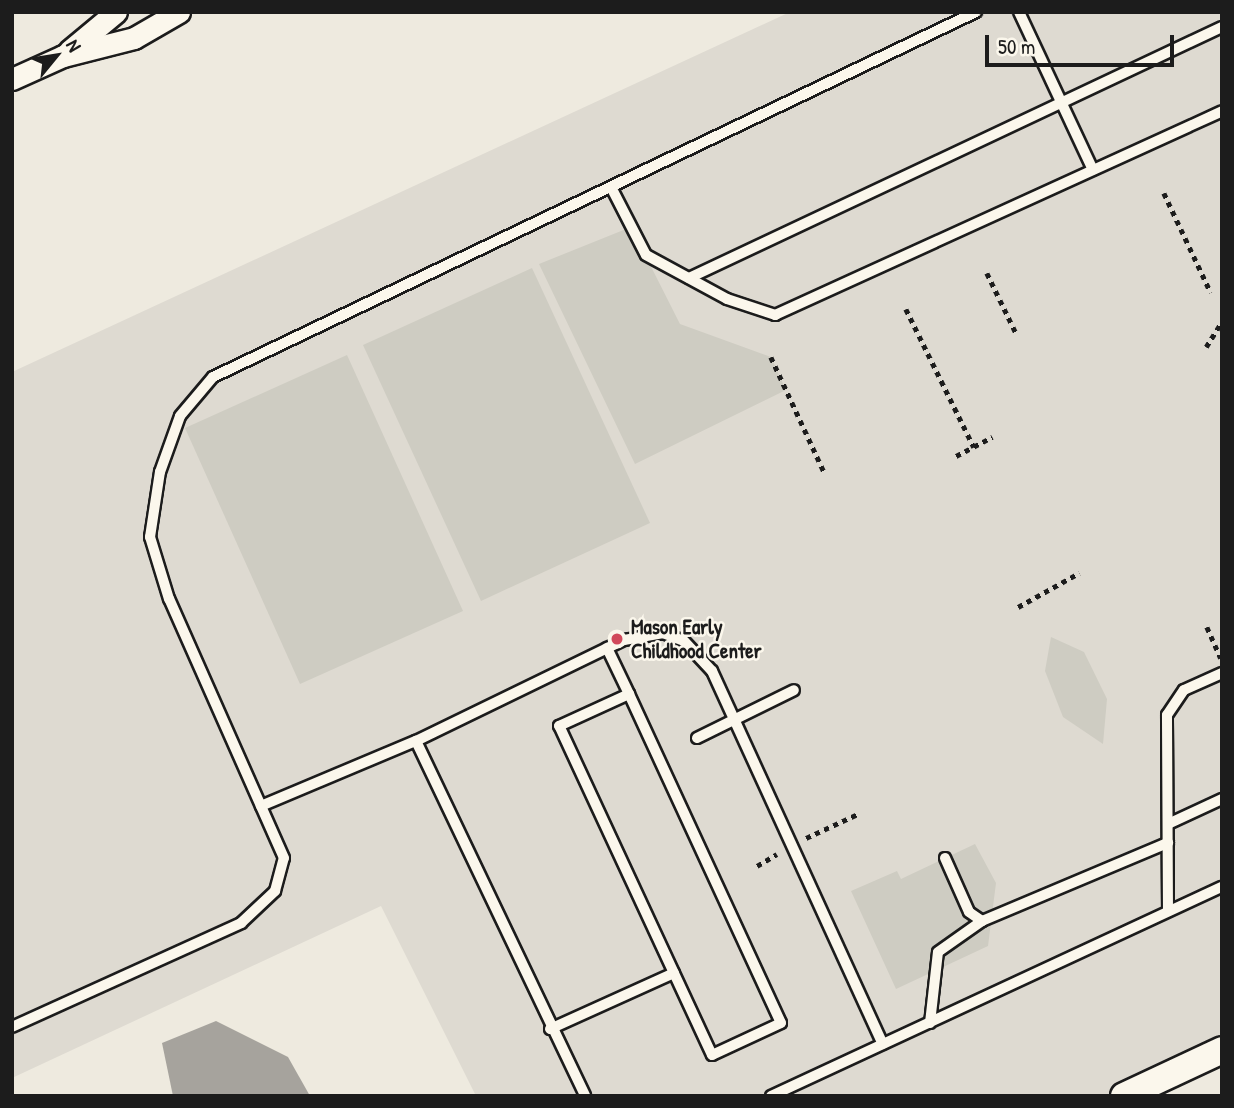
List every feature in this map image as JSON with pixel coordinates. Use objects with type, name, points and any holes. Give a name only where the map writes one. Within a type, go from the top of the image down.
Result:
[{"type":"street","points":[[62,56],[116,12]]},
{"type":"street","points":[[12,79],[62,56],[134,38],[178,12]]},
{"type":"street","points":[[1124,1096],[1222,1050]]},
{"type":"lane","points":[[12,1027],[241,923],[275,891],[284,858],[170,599],[150,537],[160,472],[180,416],[213,377],[976,12]]},
{"type":"lane","points":[[1019,12],[1093,170]]},
{"type":"lane","points":[[689,278],[1222,27]]},
{"type":"lane","points":[[611,187],[646,255],[726,299],[775,315],[1222,111]]},
{"type":"lane","points":[[261,806],[416,741],[607,648],[663,633],[684,641],[712,671],[883,1044]]},
{"type":"lane","points":[[607,648],[629,694],[781,1023],[712,1055],[559,726],[629,694]]},
{"type":"lane","points":[[1168,912],[1167,715],[1184,690],[1222,673]]},
{"type":"lane","points":[[697,738],[794,690]]},
{"type":"lane","points":[[416,741],[550,1029],[585,1096]]},
{"type":"lane","points":[[1168,824],[1222,799]]},
{"type":"lane","points":[[930,1023],[938,952],[982,921],[1168,843]]},
{"type":"lane","points":[[945,858],[969,912],[982,921]]},
{"type":"lane","points":[[776,1095],[1222,887]]},
{"type":"lane","points":[[550,1029],[674,973]]},
{"type":"path","points":[[1164,193],[1211,293]]},
{"type":"path","points":[[987,273],[1017,335]]},
{"type":"path","points":[[906,309],[974,446]]},
{"type":"path","points":[[1206,347],[1222,321]]},
{"type":"path","points":[[771,357],[825,474]]},
{"type":"path","points":[[956,456],[992,437]]},
{"type":"path","points":[[1018,607],[1079,573]]},
{"type":"path","points":[[1207,627],[1222,659]]},
{"type":"shaded area","name":"Mason Early Childhood Center","points":[[790,12],[1222,12],[1222,1050],[1124,1096],[476,1096],[381,906],[12,1078],[12,372]]},
{"type":"shaded area","points":[[631,227],[680,324],[771,357],[786,390],[635,464],[539,264]]},
{"type":"shaded area","points":[[532,268],[650,523],[481,601],[363,345]]},
{"type":"shaded area","points":[[347,355],[463,611],[300,684],[185,428]]},
{"type":"shaded area","points":[[1051,637],[1084,652],[1107,699],[1103,744],[1063,717],[1045,671]]},
{"type":"shaded area","points":[[975,844],[996,883],[988,946],[896,989],[851,891],[897,871],[901,879]]},
{"type":"shaded area","points":[[216,1021],[288,1057],[310,1096],[173,1096],[162,1043]]},
{"type":"place","name":"Mason Early Childhood Center","points":[[617,639]]}]
